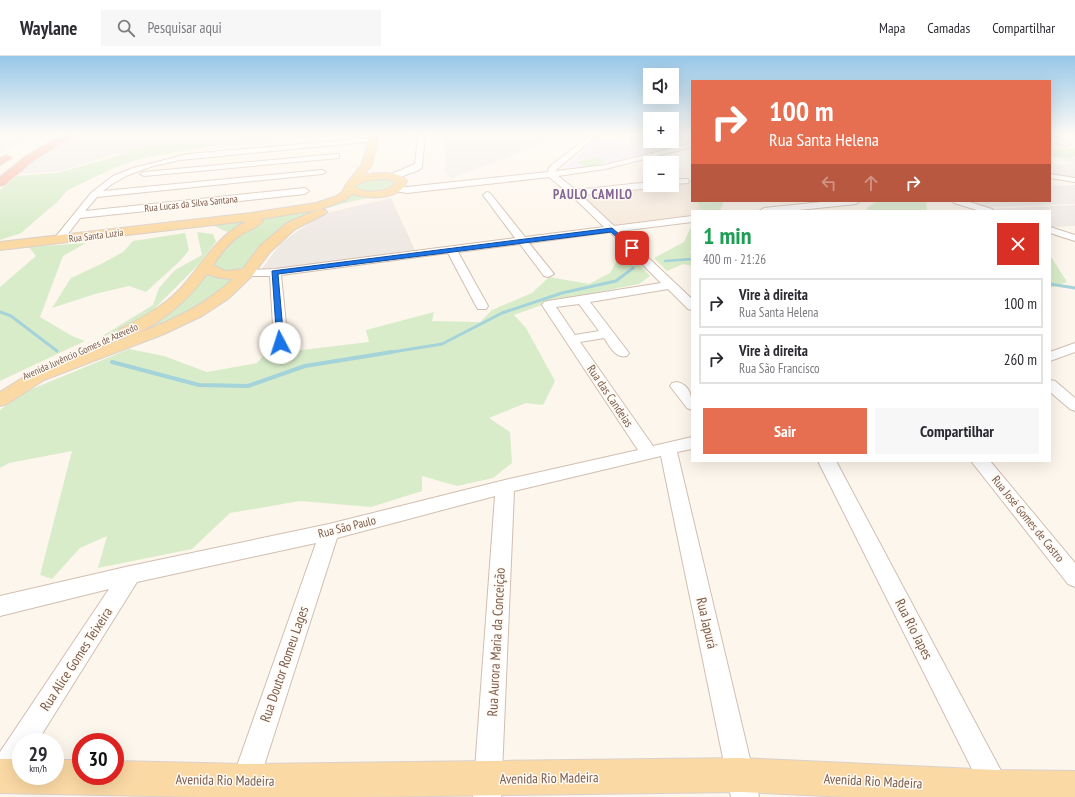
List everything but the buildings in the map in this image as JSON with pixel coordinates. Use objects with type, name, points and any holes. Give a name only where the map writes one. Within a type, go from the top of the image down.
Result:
[{"type":"highway","points":[[0,174],[8,168]]},
{"type":"highway","points":[[0,183],[19,168]]},
{"type":"main road","points":[[364,168],[352,185],[352,190],[362,193],[377,194],[396,185]]},
{"type":"main road","points":[[376,168],[381,176],[396,185]]},
{"type":"main road","points":[[352,185],[366,178],[381,176]]},
{"type":"main road","name":"Rua Santa Luzia","points":[[0,246],[252,217],[318,206],[341,198],[347,194],[352,185]]},
{"type":"main road","points":[[205,266],[216,274],[225,275],[248,273],[265,249],[291,226],[313,215],[335,207],[382,196],[396,185]]},
{"type":"main road","name":"Avenida Juvêncio Gomes de Azevedo","points":[[0,387],[52,362],[99,344],[141,325],[182,295],[227,239],[244,226],[287,210]]},
{"type":"main road","name":"Rua Santa Luzia","points":[[192,224],[221,233],[227,239]]},
{"type":"main road","name":"Avenida Juvêncio Gomes de Azevedo","points":[[0,400],[38,376],[158,331],[196,313],[223,296],[248,273]]},
{"type":"main road","name":"Avenida Rio Madeira","points":[[0,776],[12,776]]},
{"type":"main road","name":"Avenida Rio Madeira","points":[[64,778],[242,789],[743,786],[998,792],[1075,788]]},
{"type":"street","points":[[58,240],[94,195],[110,181],[145,168]]},
{"type":"street","points":[[120,176],[211,168]]},
{"type":"street","points":[[287,210],[326,168]]},
{"type":"street","points":[[416,168],[396,185],[407,190],[552,175],[601,168]]},
{"type":"street","points":[[552,175],[552,169],[554,168]]},
{"type":"street","points":[[94,195],[322,172]]},
{"type":"street","points":[[552,175],[574,193],[691,305]]},
{"type":"street","points":[[1051,176],[1075,180]]},
{"type":"street","points":[[679,181],[685,181]]},
{"type":"street","name":"Rua Lucas da Silva Santana","points":[[78,215],[309,186]]},
{"type":"street","points":[[574,193],[643,186]]},
{"type":"street","points":[[487,195],[548,274]]},
{"type":"street","points":[[773,210],[847,202]]},
{"type":"street","points":[[960,202],[986,210]]},
{"type":"street","points":[[248,273],[275,272],[452,251],[691,220]]},
{"type":"street","points":[[1051,230],[1075,238]]},
{"type":"street","points":[[452,251],[482,306]]},
{"type":"street","points":[[275,272],[280,343]]},
{"type":"street","points":[[622,353],[582,300],[671,285]]},
{"type":"street","name":"Rua das Candeias","points":[[582,300],[548,305],[570,340],[658,451]]},
{"type":"street","points":[[570,340],[607,333]]},
{"type":"street","points":[[1051,357],[1075,347]]},
{"type":"street","points":[[1051,385],[1075,406]]},
{"type":"street","points":[[677,386],[691,404]]},
{"type":"street","name":"Rua São Paulo","points":[[0,606],[130,575],[329,532],[505,487],[691,443]]},
{"type":"street","name":"Rua Japurá","points":[[658,451],[743,786]]},
{"type":"street","name":"Rua Rio Japes","points":[[828,462],[998,792]]},
{"type":"street","name":"Rua José Gomes de Castro","points":[[981,462],[1075,578]]},
{"type":"street","name":"Rua Aurora Maria da Conceição","points":[[487,788],[505,487]]},
{"type":"street","name":"Rua Doutor Romeu Lages","points":[[242,789],[329,532]]},
{"type":"street","name":"Rua Alice Gomes Teixeira","points":[[28,733],[130,575]]},
{"type":"street","name":"Rua Alice Gomes Teixeira","points":[[0,776],[12,758]]},
{"type":"shaded area","points":[[24,168],[72,168],[61,171],[16,174]]},
{"type":"shaded area","points":[[446,168],[480,168],[451,178],[446,173]]},
{"type":"shaded area","points":[[566,168],[589,168],[564,169]]},
{"type":"shaded area","points":[[1051,168],[1075,168],[1075,178],[1051,175]]},
{"type":"shaded area","points":[[691,181],[691,202],[700,202],[701,210],[691,210],[691,216],[615,227],[579,194],[643,187],[643,192],[679,192],[679,182]]},
{"type":"shaded area","points":[[1075,185],[1075,204],[987,207],[971,202],[1051,202],[1051,186]]},
{"type":"shaded area","points":[[391,198],[415,250],[260,271],[281,243],[322,214]]},
{"type":"shaded area","points":[[1075,205],[1075,226],[1051,227],[1051,210],[989,209]]},
{"type":"green space","points":[[77,168],[115,168],[68,190],[57,202],[21,233],[0,240],[0,190],[17,176],[57,173]]},
{"type":"green space","points":[[374,177],[396,180],[397,185],[381,191],[359,189],[354,186],[354,184]]},
{"type":"green space","points":[[350,194],[380,195],[315,212],[245,268],[223,272],[211,268],[225,246],[251,225],[268,218],[312,210]]},
{"type":"green space","points":[[697,202],[724,202],[720,210],[700,209]]},
{"type":"green space","points":[[876,202],[926,202],[927,210],[866,210]]},
{"type":"green space","points":[[255,218],[227,232],[208,223]]},
{"type":"green space","points":[[691,227],[691,251],[689,252],[691,253],[691,266],[683,264],[667,271],[654,258],[684,242]]},
{"type":"green space","points":[[197,232],[213,234],[216,242],[198,265],[147,316],[123,329],[99,338],[153,305],[159,288],[175,270],[202,255]]},
{"type":"green space","points":[[185,233],[189,250],[180,261],[146,292],[129,286],[95,294],[52,308],[71,278],[123,252],[133,241]]},
{"type":"green space","points":[[86,243],[63,256],[40,317],[72,336],[85,341],[0,381],[0,287],[36,256],[29,247]]},
{"type":"green space","points":[[624,248],[650,276],[639,284],[550,300],[542,305],[514,315],[526,328],[555,381],[543,405],[526,403],[489,418],[510,432],[512,463],[493,478],[457,486],[422,476],[422,491],[371,507],[300,501],[230,513],[192,549],[98,568],[107,536],[80,548],[52,579],[40,575],[72,451],[9,463],[0,468],[0,410],[20,394],[129,349],[164,356],[207,372],[257,363],[267,351],[286,346],[285,352],[369,342],[366,330],[434,312],[432,321],[480,322],[492,310],[532,293],[549,277],[589,284],[610,273]]},
{"type":"green space","points":[[1051,257],[1067,282],[1051,288]]},
{"type":"green space","points":[[203,274],[214,277],[240,276],[219,295],[175,320],[100,346],[127,335]]},
{"type":"waterway","points":[[665,261],[691,259]]},
{"type":"waterway","points":[[386,353],[442,344],[502,313],[562,293],[616,281],[633,268]]},
{"type":"waterway","points":[[1051,284],[1075,288]]},
{"type":"waterway","points":[[0,312],[11,316],[57,351]]},
{"type":"waterway","points":[[112,362],[199,385],[248,386],[305,366],[392,352]]},
{"type":"district","name":"PAULO CAMILO","points":[[593,194]]},
{"type":"route","points":[[280,343],[275,272],[612,230],[632,248]]}]
